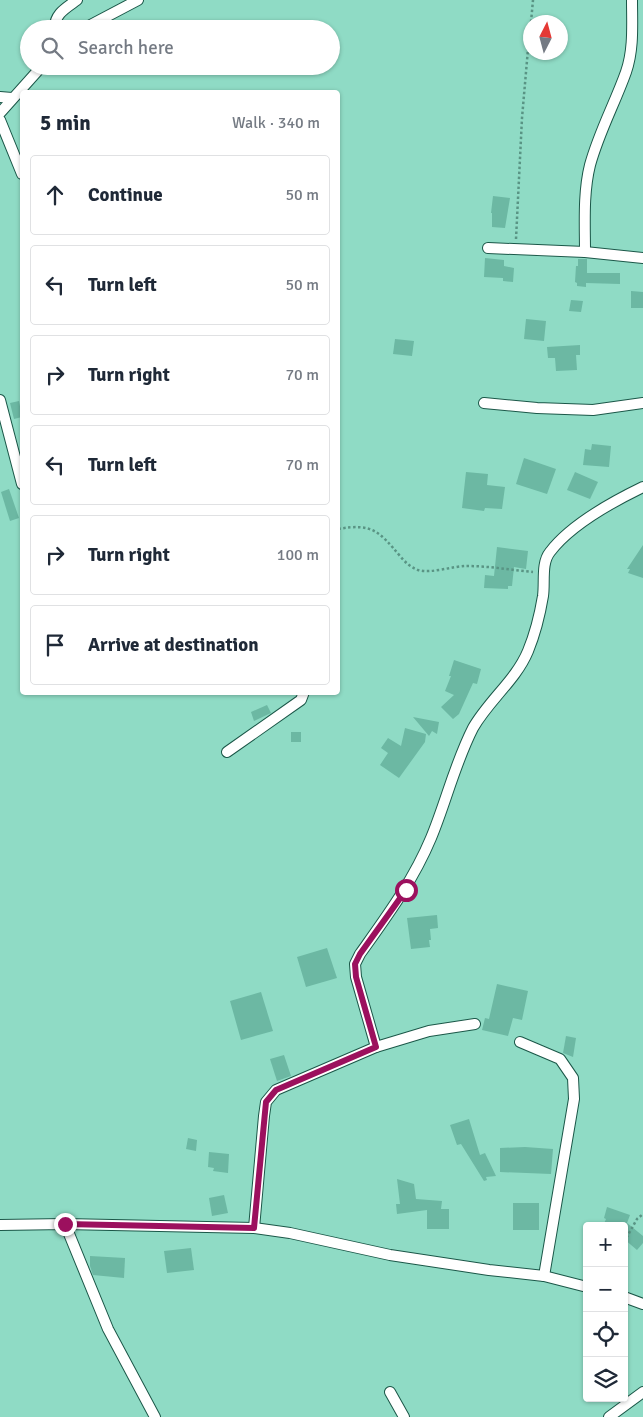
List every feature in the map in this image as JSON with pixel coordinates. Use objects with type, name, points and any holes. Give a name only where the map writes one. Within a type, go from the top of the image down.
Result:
[{"type":"street","points":[[56,20],[58,16],[77,0]]},
{"type":"street","points":[[100,20],[138,0]]},
{"type":"street","points":[[585,252],[586,203],[590,166],[626,72],[630,54],[632,0]]},
{"type":"street","points":[[0,113],[34,75]]},
{"type":"street","points":[[0,96],[12,98]]},
{"type":"street","points":[[0,120],[20,169]]},
{"type":"street","points":[[488,248],[585,252],[643,258]]},
{"type":"street","points":[[0,400],[20,476]]},
{"type":"street","points":[[484,403],[537,408],[593,410],[643,403]]},
{"type":"street","points":[[376,1047],[356,977],[355,964],[360,954],[406,890],[431,838],[455,769],[474,727],[500,691],[518,671],[538,621],[548,553],[565,536],[594,514],[643,487]]},
{"type":"street","points":[[227,752],[301,700],[303,695]]},
{"type":"street","points":[[254,1228],[266,1102],[276,1090],[376,1047],[430,1031],[476,1024]]},
{"type":"street","points":[[520,1042],[560,1059],[574,1078],[574,1099],[544,1276]]},
{"type":"street","points":[[0,1225],[65,1224],[254,1228],[290,1233],[390,1255],[544,1276],[583,1286]]},
{"type":"street","points":[[65,1224],[108,1329],[155,1417]]},
{"type":"street","points":[[628,1298],[643,1304]]},
{"type":"street","points":[[390,1392],[404,1417]]},
{"type":"street","points":[[609,1417],[643,1392]]},
{"type":"path","points":[[532,15],[533,0]]},
{"type":"path","points":[[516,250],[522,118],[527,60]]},
{"type":"path","points":[[340,529],[351,527],[371,529],[381,534],[406,563],[415,569],[424,571],[453,566],[469,566],[544,573]]},
{"type":"path","points":[[628,1235],[637,1219],[643,1214]]},
{"type":"building","points":[[493,196],[510,198],[505,228],[492,227]]},
{"type":"building","points":[[485,258],[504,260],[504,266],[514,268],[513,282],[503,281],[503,278],[484,277]]},
{"type":"building","points":[[578,259],[587,259],[587,273],[620,273],[620,284],[586,283],[586,287],[577,286],[575,282]]},
{"type":"building","points":[[631,291],[643,292],[643,308],[631,308]]},
{"type":"building","points":[[571,300],[583,301],[581,312],[569,311]]},
{"type":"building","points":[[526,319],[546,321],[544,341],[524,339]]},
{"type":"building","points":[[395,339],[414,341],[412,356],[393,354]]},
{"type":"building","points":[[580,345],[580,355],[576,355],[577,370],[556,371],[555,358],[548,358],[547,347]]},
{"type":"building","points":[[19,401],[20,418],[14,419],[10,403]]},
{"type":"building","points":[[592,444],[611,446],[609,467],[583,465],[585,449],[591,450]]},
{"type":"building","points":[[524,458],[556,469],[547,494],[516,484]]},
{"type":"building","points":[[466,472],[488,474],[487,485],[505,487],[502,509],[485,508],[484,511],[462,508]]},
{"type":"building","points":[[575,472],[598,482],[590,499],[567,490]]},
{"type":"building","points":[[9,489],[19,518],[10,521],[1,492]]},
{"type":"building","points":[[643,545],[643,578],[628,573],[630,569],[627,569]]},
{"type":"building","points":[[497,547],[528,551],[526,569],[514,567],[512,586],[508,586],[508,589],[484,588],[485,575],[494,576]]},
{"type":"building","points":[[454,660],[481,669],[477,684],[473,683],[459,714],[453,719],[441,707],[454,695],[445,691],[451,676],[449,676]]},
{"type":"building","points":[[267,705],[271,713],[254,721],[251,712]]},
{"type":"building","points":[[413,717],[439,722],[437,734],[432,731],[429,736]]},
{"type":"building","points":[[405,728],[426,734],[425,742],[399,778],[380,765],[388,753],[381,748],[388,738],[401,746]]},
{"type":"building","points":[[291,732],[301,732],[301,742],[291,742]]},
{"type":"building","points":[[437,915],[438,928],[430,929],[430,947],[411,949],[407,918]]},
{"type":"building","points":[[327,948],[337,978],[306,987],[297,957]]},
{"type":"building","points":[[497,984],[528,991],[522,1020],[513,1018],[508,1036],[482,1030],[485,1018],[489,1019]]},
{"type":"building","points":[[261,992],[273,1031],[241,1040],[230,1001]]},
{"type":"building","points":[[566,1036],[576,1038],[573,1057],[563,1053]]},
{"type":"building","points":[[284,1055],[291,1076],[277,1081],[270,1059]]},
{"type":"building","points":[[469,1119],[480,1155],[485,1153],[496,1176],[486,1177],[487,1180],[484,1181],[461,1144],[457,1145],[450,1125]]},
{"type":"building","points":[[188,1138],[197,1140],[196,1151],[186,1149]]},
{"type":"building","points":[[500,1148],[553,1149],[551,1174],[500,1172]]},
{"type":"building","points":[[209,1152],[229,1154],[228,1173],[213,1171],[214,1168],[208,1167]]},
{"type":"building","points":[[397,1179],[414,1184],[416,1199],[442,1201],[441,1209],[449,1209],[449,1229],[427,1229],[427,1210],[397,1214],[396,1204],[400,1204]]},
{"type":"building","points":[[224,1195],[228,1213],[212,1216],[209,1198]]},
{"type":"building","points":[[513,1203],[539,1203],[539,1230],[513,1230]]},
{"type":"building","points":[[607,1207],[630,1215],[627,1222],[605,1222],[606,1219],[604,1218]]},
{"type":"building","points":[[628,1224],[643,1236],[643,1243],[637,1250],[628,1242]]},
{"type":"building","points":[[191,1248],[194,1270],[167,1273],[164,1251]]},
{"type":"building","points":[[90,1256],[125,1258],[124,1278],[93,1275],[90,1266]]},
{"type":"route","points":[[65,1224],[254,1228],[266,1102],[276,1090],[376,1047],[356,977],[355,964],[360,954],[406,890]]}]
